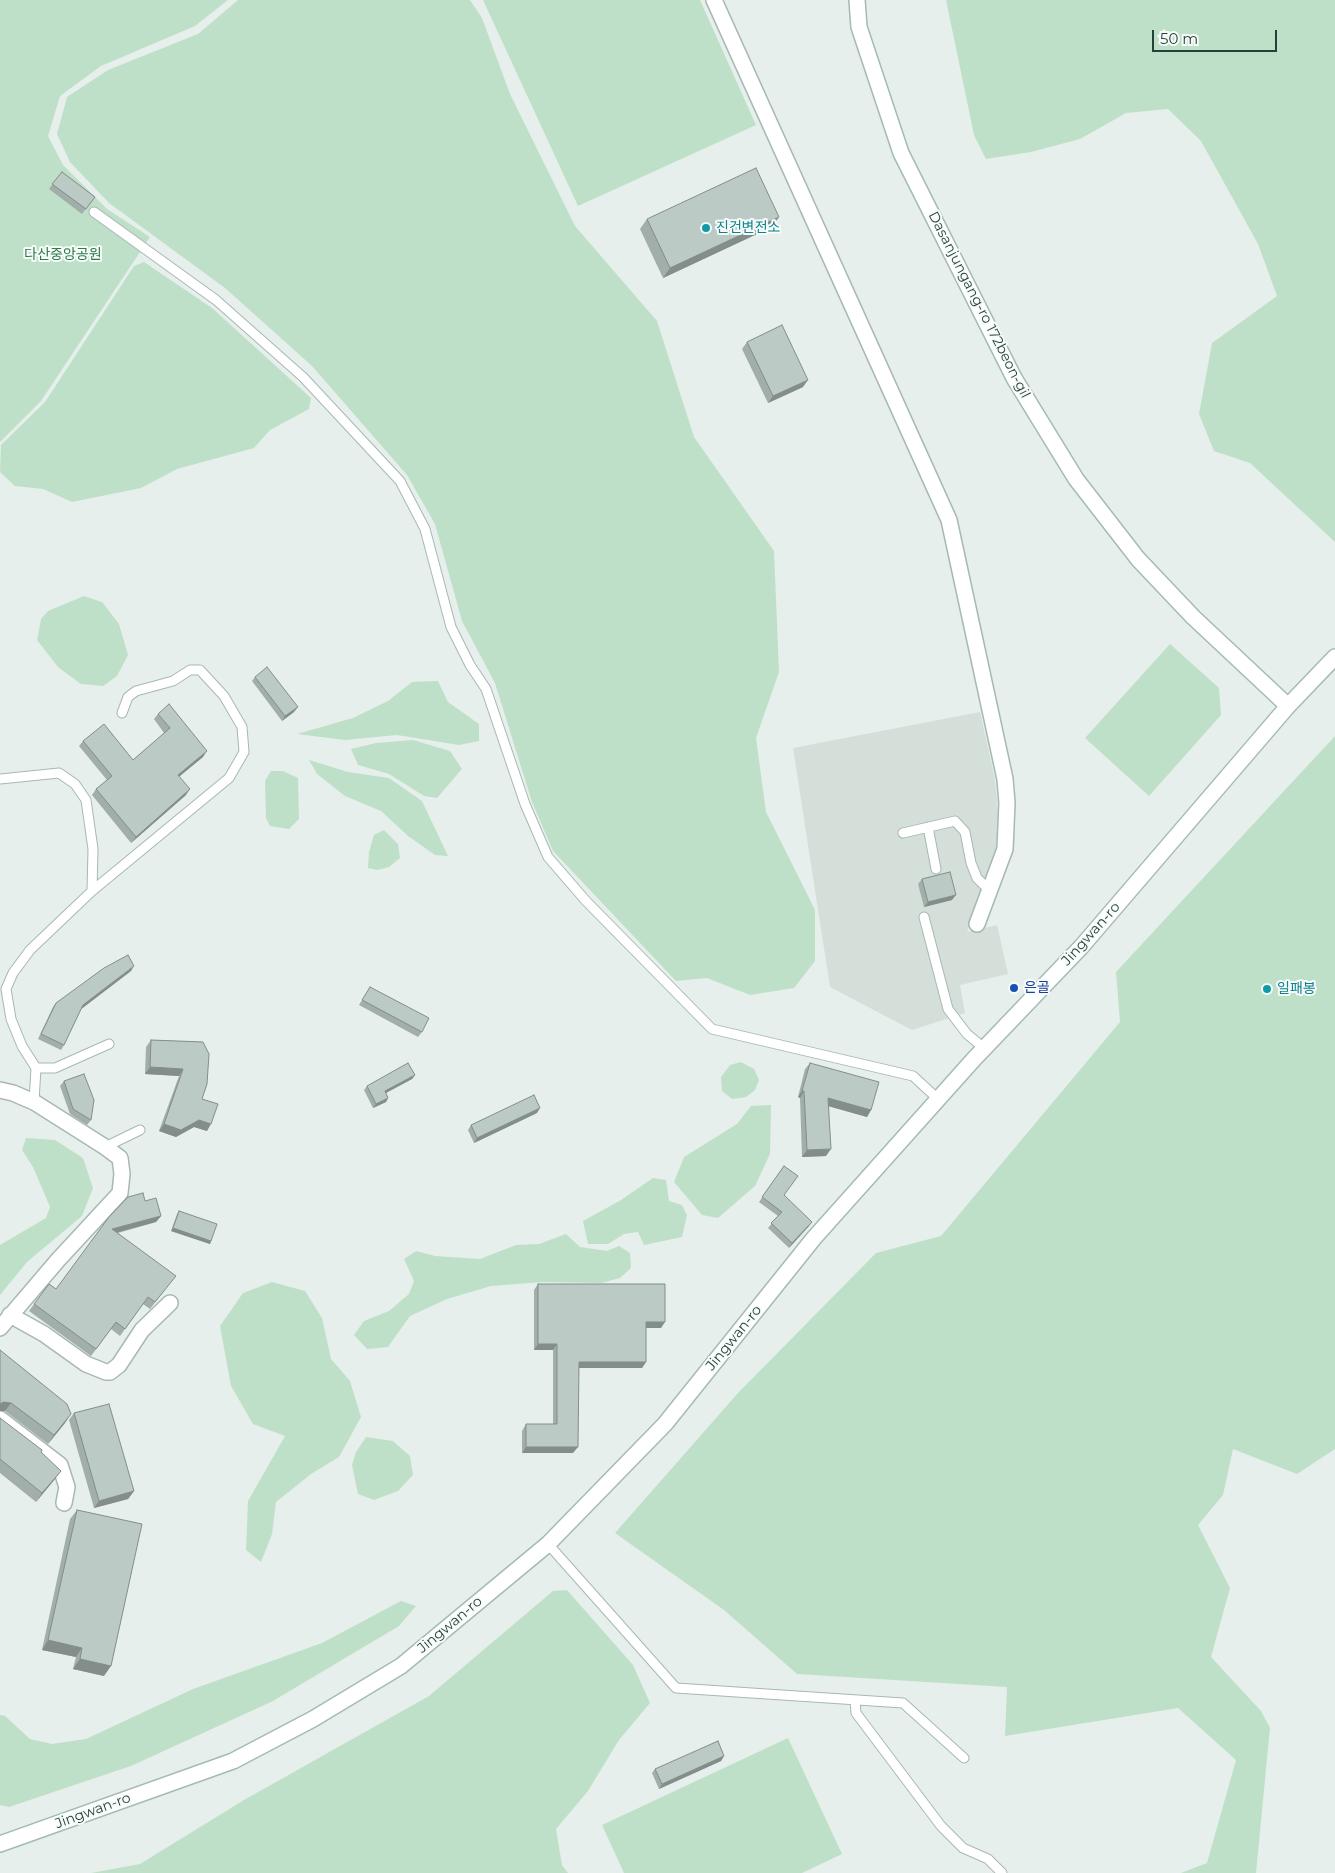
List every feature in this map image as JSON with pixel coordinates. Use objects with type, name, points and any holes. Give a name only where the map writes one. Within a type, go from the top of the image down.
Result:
[{"type":"street","points":[[714,0],[949,520],[1005,779],[1008,823],[1004,849],[977,924]]},
{"type":"street","name":"Dasanjungang-ro 172beon-gil","points":[[857,0],[859,27],[901,154],[1014,378],[1076,480],[1138,558],[1193,617],[1288,706]]},
{"type":"street","name":"Jingwan-ro","points":[[0,1844],[233,1761],[313,1719],[401,1666],[548,1544],[665,1424],[814,1238],[984,1048],[1082,946],[1288,706],[1335,657]]},
{"type":"street","points":[[0,1090],[34,1102],[104,1146],[120,1158],[122,1174],[120,1193],[0,1328]]},
{"type":"street","points":[[10,1315],[44,1334],[86,1364],[110,1372],[119,1365],[142,1330],[170,1303]]},
{"type":"street","points":[[0,1419],[60,1465],[67,1487],[64,1503]]},
{"type":"lane","points":[[94,212],[216,300],[303,377],[400,481],[425,529],[451,627],[470,666],[486,689],[525,804],[548,857],[586,901],[712,1029],[913,1076],[938,1099]]},
{"type":"lane","points":[[34,1102],[36,1068],[22,1046],[11,1019],[6,988],[13,973],[30,950],[92,891],[229,778],[244,752],[242,727],[224,696],[200,670],[190,670],[172,681],[136,691],[128,697],[122,714]]},
{"type":"lane","points":[[0,779],[14,776],[59,773],[75,784],[86,800],[93,849],[92,891]]},
{"type":"lane","points":[[903,833],[955,821],[965,832],[971,863],[978,878],[990,891]]},
{"type":"lane","points":[[928,827],[936,869]]},
{"type":"lane","points":[[924,917],[948,1009],[967,1034],[984,1048]]},
{"type":"lane","points":[[36,1068],[55,1068],[109,1044]]},
{"type":"lane","points":[[104,1146],[140,1130]]},
{"type":"lane","points":[[548,1544],[676,1688],[902,1703],[964,1758]]},
{"type":"lane","points":[[855,1700],[856,1713],[941,1826],[963,1848],[988,1859],[1002,1873]]},
{"type":"shaded area","points":[[980,712],[995,779],[999,822],[997,847],[991,868],[967,932],[997,925],[1008,974],[960,985],[965,1013],[912,1030],[830,987],[793,748]]},
{"type":"green space","name":"다산중앙공원","points":[[0,0],[228,0],[195,26],[101,66],[60,96],[48,136],[63,165],[107,209],[150,237],[41,401],[0,442]]},
{"type":"green space","points":[[238,0],[470,0],[482,18],[510,94],[575,226],[657,321],[694,437],[774,551],[779,672],[756,738],[766,812],[815,910],[815,961],[794,988],[750,995],[707,978],[676,981],[553,851],[532,802],[495,683],[462,621],[435,524],[407,475],[312,366],[225,288],[109,203],[70,162],[57,134],[67,97],[108,70],[198,34]]},
{"type":"green space","points":[[483,0],[700,0],[756,125],[578,206]]},
{"type":"green space","points":[[946,0],[1335,0],[1335,542],[1250,463],[1214,451],[1199,414],[1212,343],[1277,296],[1258,244],[1201,141],[1168,109],[1126,113],[1080,139],[1031,152],[986,159],[974,135]]},
{"type":"green space","points":[[144,262],[212,308],[311,398],[309,409],[270,430],[254,448],[177,469],[141,488],[72,502],[43,489],[15,486],[0,472],[1,445],[45,402],[134,266]]},
{"type":"green space","points":[[84,596],[102,602],[119,624],[128,655],[117,676],[103,686],[81,684],[58,667],[37,640],[41,619],[48,611]]},
{"type":"green space","points":[[1170,644],[1219,688],[1221,715],[1149,796],[1085,738]]},
{"type":"green space","points":[[438,681],[448,702],[479,724],[479,741],[459,745],[397,735],[345,740],[297,734],[353,718],[388,701],[412,682]]},
{"type":"green space","points":[[1335,736],[1335,1449],[1297,1474],[1233,1449],[1223,1495],[1198,1525],[1230,1588],[1211,1657],[1261,1711],[1270,1728],[1256,1873],[1181,1873],[1207,1863],[1236,1760],[1178,1708],[1005,1736],[1007,1687],[797,1674],[724,1610],[615,1533],[738,1393],[876,1253],[941,1236],[1120,1022],[1116,972]]},
{"type":"green space","points":[[413,740],[450,751],[462,769],[437,798],[424,796],[389,774],[358,765],[351,749],[376,743]]},
{"type":"green space","points":[[309,760],[348,772],[389,778],[422,801],[448,856],[435,855],[408,836],[381,811],[345,796],[317,774]]},
{"type":"green space","points":[[271,771],[283,771],[298,778],[299,819],[289,829],[270,826],[266,818],[265,781]]},
{"type":"green space","points":[[384,830],[398,844],[400,858],[389,867],[377,870],[368,868],[369,852],[374,835]]},
{"type":"green space","points":[[741,1062],[754,1069],[759,1080],[755,1090],[746,1097],[732,1099],[722,1091],[721,1077],[730,1065]]},
{"type":"green space","points":[[771,1105],[770,1154],[755,1186],[718,1218],[702,1215],[674,1182],[684,1157],[737,1124],[751,1106]]},
{"type":"green space","points":[[26,1138],[55,1140],[83,1158],[93,1188],[82,1216],[27,1262],[0,1295],[0,1245],[46,1218],[50,1207],[33,1167],[22,1150]]},
{"type":"green space","points":[[653,1178],[666,1180],[669,1201],[682,1205],[687,1215],[682,1237],[644,1245],[638,1232],[624,1234],[608,1244],[588,1244],[583,1221],[621,1200]]},
{"type":"green space","points":[[566,1234],[580,1247],[607,1251],[619,1246],[630,1253],[631,1268],[620,1278],[601,1283],[543,1282],[491,1286],[447,1299],[410,1316],[388,1347],[367,1349],[354,1335],[364,1321],[389,1311],[409,1294],[414,1281],[404,1259],[416,1251],[435,1256],[480,1259],[516,1245],[539,1244]]},
{"type":"green space","points":[[272,1282],[305,1291],[322,1318],[331,1359],[350,1381],[361,1417],[339,1457],[311,1474],[276,1502],[272,1534],[261,1562],[246,1550],[248,1501],[285,1436],[253,1424],[231,1386],[220,1326],[243,1293]]},
{"type":"green space","points":[[366,1437],[393,1441],[410,1456],[413,1475],[398,1491],[374,1500],[358,1494],[352,1465],[356,1452]]},
{"type":"green space","points":[[567,1590],[633,1665],[650,1703],[619,1740],[588,1791],[556,1829],[562,1865],[568,1873],[91,1873],[140,1864],[244,1800],[429,1696],[553,1591]]},
{"type":"green space","points":[[401,1601],[416,1606],[399,1626],[273,1701],[131,1766],[9,1807],[0,1805],[0,1715],[5,1716],[30,1739],[52,1744],[86,1739],[193,1689],[322,1643]]},
{"type":"green space","points":[[788,1738],[842,1854],[802,1873],[624,1873],[602,1825]]},
{"type":"building","name":"진건변전소","points":[[756,168],[779,217],[670,268],[647,219]]},
{"type":"building","points":[[62,172],[95,197],[86,209],[52,184]]},
{"type":"building","points":[[782,325],[808,380],[773,396],[747,342]]},
{"type":"building","points":[[267,667],[298,707],[285,716],[255,677]]},
{"type":"building","points":[[169,704],[207,751],[178,775],[190,789],[136,837],[96,789],[112,776],[83,741],[104,724],[133,760],[170,728],[158,714]]},
{"type":"building","points":[[950,872],[956,895],[928,902],[922,879]]},
{"type":"building","points":[[128,955],[134,966],[83,1005],[64,1045],[41,1034],[56,1003],[104,968]]},
{"type":"building","points":[[370,987],[429,1018],[422,1032],[362,1000]]},
{"type":"building","points":[[151,1040],[203,1042],[209,1054],[207,1084],[202,1099],[218,1104],[211,1124],[199,1120],[181,1130],[164,1124],[183,1069],[150,1067]]},
{"type":"building","points":[[408,1063],[415,1075],[385,1091],[388,1098],[376,1104],[367,1086]]},
{"type":"building","points":[[810,1063],[879,1082],[871,1110],[828,1098],[831,1149],[807,1150],[804,1091],[802,1091]]},
{"type":"building","points":[[84,1074],[94,1100],[91,1120],[73,1109],[64,1081]]},
{"type":"building","points":[[534,1095],[540,1108],[477,1138],[471,1125]]},
{"type":"building","points":[[784,1166],[798,1176],[784,1195],[812,1222],[792,1243],[771,1223],[782,1212],[762,1197]]},
{"type":"building","points":[[143,1193],[145,1201],[156,1198],[161,1216],[112,1229],[176,1276],[155,1302],[148,1297],[125,1329],[116,1322],[96,1349],[34,1304],[49,1284],[56,1289],[109,1217],[128,1197]]},
{"type":"building","points":[[179,1211],[217,1224],[211,1241],[173,1228]]},
{"type":"building","points":[[538,1284],[665,1284],[665,1322],[646,1322],[646,1362],[579,1362],[578,1447],[526,1447],[526,1424],[557,1424],[557,1344],[538,1344]]},
{"type":"building","points":[[0,1350],[67,1404],[71,1414],[54,1435],[11,1403],[3,1402],[0,1404]]},
{"type":"building","points":[[109,1404],[134,1491],[99,1501],[74,1413]]},
{"type":"building","points":[[0,1418],[42,1450],[41,1452],[61,1471],[42,1493],[0,1459]]},
{"type":"building","points":[[77,1510],[142,1524],[111,1666],[80,1659],[82,1648],[48,1640]]},
{"type":"building","points":[[718,1741],[724,1756],[662,1784],[655,1769]]},
{"type":"place","name":"진건변전소","points":[[706,228]]},
{"type":"place","name":"은골","points":[[1014,988]]},
{"type":"place","name":"일패봉","points":[[1267,989]]}]
